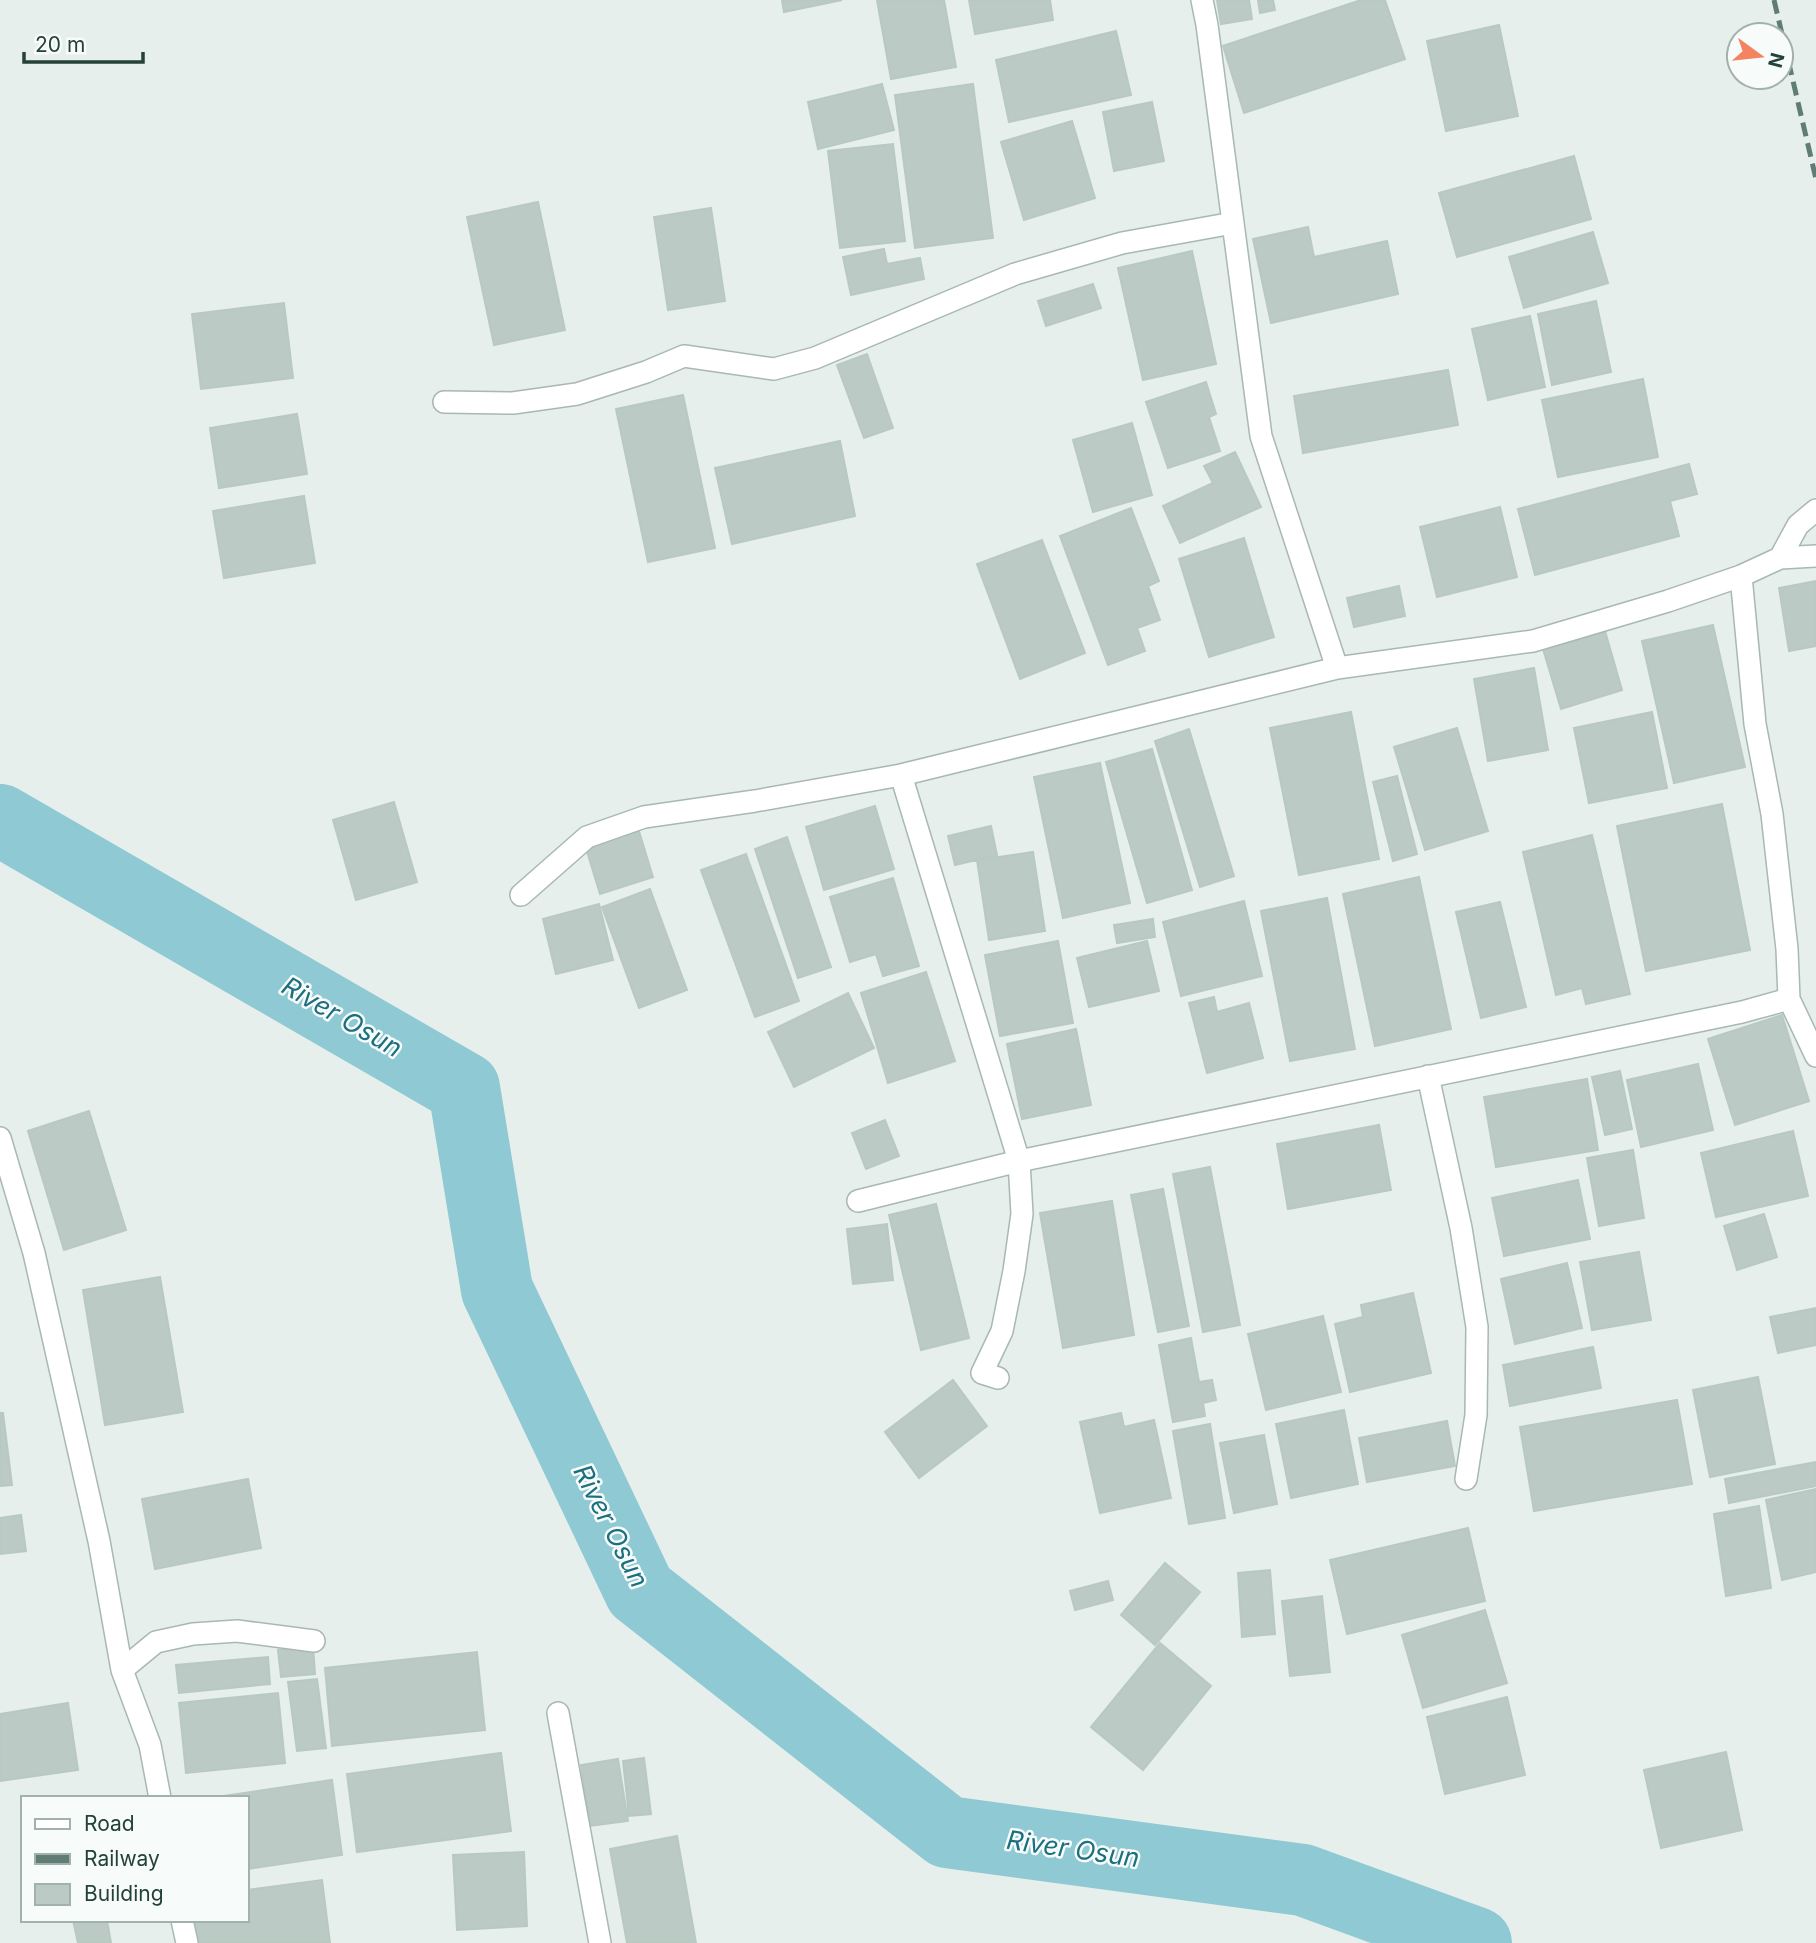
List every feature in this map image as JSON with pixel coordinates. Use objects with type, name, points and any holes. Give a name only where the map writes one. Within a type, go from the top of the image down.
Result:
[{"type":"street","points":[[1202,0],[1261,436],[1337,668]]},
{"type":"street","points":[[444,402],[513,403],[577,394],[646,372],[684,356],[774,369],[815,358],[1015,274],[1122,243],[1233,223]]},
{"type":"street","points":[[1780,558],[1798,525],[1816,510]]},
{"type":"street","points":[[521,895],[587,837],[644,817],[901,775],[1337,668],[1533,641],[1668,601],[1741,576],[1780,558],[1816,556]]},
{"type":"street","points":[[1741,576],[1755,724],[1772,814],[1789,999],[1816,1056]]},
{"type":"street","points":[[901,775],[1019,1161],[1022,1214],[1014,1270],[1002,1331],[982,1373],[998,1378]]},
{"type":"street","points":[[858,1201],[1019,1161],[1742,1012],[1789,999]]},
{"type":"street","points":[[1428,1076],[1461,1228],[1477,1327],[1476,1415],[1466,1479]]},
{"type":"street","points":[[0,1138],[34,1253],[99,1541],[122,1670],[150,1745],[160,1796]]},
{"type":"street","points":[[122,1670],[156,1642],[192,1634],[237,1631],[314,1641]]},
{"type":"street","points":[[558,1713],[600,1943]]},
{"type":"street","points":[[182,1922],[187,1943]]},
{"type":"building","points":[[782,0],[842,0],[784,12]]},
{"type":"building","points":[[877,0],[944,0],[956,67],[891,79]]},
{"type":"building","points":[[969,0],[1050,0],[1053,20],[975,34]]},
{"type":"building","points":[[1217,0],[1249,0],[1252,19],[1221,24]]},
{"type":"building","points":[[1258,0],[1273,0],[1275,10],[1260,13]]},
{"type":"building","points":[[1361,0],[1385,0],[1405,59],[1244,113],[1223,46]]},
{"type":"building","points":[[1499,25],[1518,116],[1446,131],[1427,41]]},
{"type":"building","points":[[1116,31],[1131,95],[1009,122],[996,60]]},
{"type":"building","points":[[882,84],[894,130],[818,149],[808,102]]},
{"type":"building","points":[[973,84],[993,238],[915,248],[895,95]]},
{"type":"building","points":[[1152,102],[1164,161],[1114,171],[1103,112]]},
{"type":"building","points":[[1072,121],[1095,198],[1024,220],[1001,142]]},
{"type":"building","points":[[893,144],[905,241],[840,248],[828,151]]},
{"type":"building","points":[[1574,156],[1591,219],[1457,257],[1439,193]]},
{"type":"building","points":[[538,202],[565,330],[494,345],[467,217]]},
{"type":"building","points":[[711,208],[725,301],[668,310],[654,217]]},
{"type":"building","points":[[1308,227],[1314,257],[1387,241],[1398,294],[1271,323],[1253,239]]},
{"type":"building","points":[[1593,232],[1608,283],[1524,308],[1509,257]]},
{"type":"building","points":[[884,249],[887,264],[920,258],[924,279],[851,295],[843,257]]},
{"type":"building","points":[[1192,251],[1216,364],[1143,380],[1118,268]]},
{"type":"building","points":[[1093,284],[1101,308],[1046,326],[1038,301]]},
{"type":"building","points":[[1596,301],[1611,372],[1552,385],[1538,314]]},
{"type":"building","points":[[284,303],[293,378],[201,389],[192,314]]},
{"type":"building","points":[[1530,316],[1545,387],[1488,400],[1472,329]]},
{"type":"building","points":[[867,354],[893,428],[864,438],[837,365]]},
{"type":"building","points":[[1448,370],[1458,425],[1303,453],[1294,396]]},
{"type":"building","points":[[1643,379],[1658,457],[1558,477],[1542,400]]},
{"type":"building","points":[[1206,382],[1216,414],[1209,417],[1220,451],[1168,468],[1146,402]]},
{"type":"building","points":[[683,395],[715,548],[648,562],[616,409]]},
{"type":"building","points":[[297,414],[307,474],[219,488],[210,428]]},
{"type":"building","points":[[1132,423],[1152,495],[1093,512],[1073,440]]},
{"type":"building","points":[[840,441],[855,516],[732,544],[715,468]]},
{"type":"building","points":[[1235,452],[1261,507],[1180,543],[1163,506],[1213,483],[1204,466]]},
{"type":"building","points":[[1689,464],[1697,494],[1670,501],[1679,536],[1535,575],[1518,509]]},
{"type":"building","points":[[304,496],[315,563],[224,578],[213,511]]},
{"type":"building","points":[[1500,507],[1517,577],[1437,597],[1420,527]]},
{"type":"building","points":[[1131,508],[1159,581],[1148,586],[1160,620],[1137,628],[1145,651],[1108,665],[1060,536]]},
{"type":"building","points":[[1244,538],[1274,637],[1209,657],[1179,559]]},
{"type":"building","points":[[1042,540],[1085,653],[1020,679],[977,564]]},
{"type":"building","points":[[1816,581],[1816,646],[1789,651],[1779,588]]},
{"type":"building","points":[[1399,586],[1405,616],[1354,627],[1347,598]]},
{"type":"building","points":[[1713,625],[1745,767],[1674,783],[1642,641]]},
{"type":"building","points":[[1605,631],[1622,690],[1561,709],[1543,649]]},
{"type":"building","points":[[1534,668],[1548,750],[1488,761],[1474,679]]},
{"type":"building","points":[[1351,712],[1379,859],[1299,875],[1270,728]]},
{"type":"building","points":[[1652,712],[1667,788],[1589,803],[1574,728]]},
{"type":"building","points":[[1457,728],[1488,831],[1425,850],[1394,747]]},
{"type":"building","points":[[1189,729],[1234,876],[1200,887],[1155,741]]},
{"type":"building","points":[[1152,749],[1192,890],[1147,903],[1106,762]]},
{"type":"building","points":[[1100,763],[1130,903],[1063,918],[1034,777]]},
{"type":"building","points":[[1397,776],[1417,854],[1393,861],[1373,782]]},
{"type":"building","points":[[394,802],[417,882],[356,900],[333,820]]},
{"type":"building","points":[[1722,804],[1750,950],[1646,971],[1617,826]]},
{"type":"building","points":[[875,806],[894,869],[824,890],[806,827]]},
{"type":"building","points":[[991,826],[997,855],[955,865],[948,836]]},
{"type":"building","points":[[638,828],[653,877],[600,894],[585,845]]},
{"type":"building","points":[[1592,835],[1630,994],[1586,1004],[1582,988],[1556,995],[1523,852]]},
{"type":"building","points":[[787,837],[831,967],[798,978],[755,849]]},
{"type":"building","points":[[1033,852],[1045,931],[989,940],[977,860]]},
{"type":"building","points":[[746,854],[799,1001],[755,1017],[701,870]]},
{"type":"building","points":[[1419,877],[1451,1029],[1375,1046],[1343,894]]},
{"type":"building","points":[[893,878],[919,966],[883,976],[876,954],[850,962],[830,897]]},
{"type":"building","points":[[650,889],[687,990],[639,1008],[602,907]]},
{"type":"building","points":[[1327,898],[1355,1049],[1290,1061],[1261,911]]},
{"type":"building","points":[[1244,901],[1262,976],[1181,996],[1163,922]]},
{"type":"building","points":[[1500,902],[1526,1007],[1481,1018],[1456,912]]},
{"type":"building","points":[[599,904],[613,960],[556,974],[543,919]]},
{"type":"building","points":[[1153,919],[1155,937],[1117,943],[1114,925]]},
{"type":"building","points":[[1058,941],[1073,1023],[1000,1036],[985,955]]},
{"type":"building","points":[[1147,941],[1159,991],[1089,1007],[1077,958]]},
{"type":"building","points":[[926,972],[955,1061],[888,1083],[861,993]]},
{"type":"building","points":[[848,993],[874,1048],[794,1087],[768,1032]]},
{"type":"building","points":[[1214,997],[1217,1012],[1249,1003],[1263,1058],[1207,1073],[1189,1003]]},
{"type":"building","points":[[1782,1015],[1809,1101],[1735,1125],[1708,1039]]},
{"type":"building","points":[[1076,1029],[1091,1105],[1022,1119],[1007,1044]]},
{"type":"building","points":[[1698,1064],[1713,1130],[1641,1147],[1627,1080]]},
{"type":"building","points":[[1620,1071],[1632,1129],[1605,1135],[1592,1077]]},
{"type":"building","points":[[1587,1079],[1598,1150],[1496,1167],[1484,1097]]},
{"type":"building","points":[[89,1111],[126,1230],[64,1250],[28,1131]]},
{"type":"building","points":[[885,1120],[899,1156],[866,1169],[852,1133]]},
{"type":"building","points":[[1379,1125],[1391,1190],[1288,1209],[1277,1144]]},
{"type":"building","points":[[1793,1131],[1808,1196],[1716,1217],[1701,1153]]},
{"type":"building","points":[[1633,1150],[1644,1218],[1599,1226],[1587,1158]]},
{"type":"building","points":[[1210,1167],[1240,1325],[1203,1332],[1173,1174]]},
{"type":"building","points":[[1578,1180],[1590,1239],[1504,1256],[1492,1198]]},
{"type":"building","points":[[1163,1189],[1189,1326],[1158,1332],[1131,1195]]},
{"type":"building","points":[[1112,1201],[1134,1335],[1063,1348],[1040,1213]]},
{"type":"building","points":[[936,1204],[969,1338],[921,1350],[889,1215]]},
{"type":"building","points":[[1764,1214],[1777,1257],[1737,1270],[1724,1226]]},
{"type":"building","points":[[887,1224],[893,1280],[853,1284],[847,1229]]},
{"type":"building","points":[[1639,1252],[1651,1320],[1592,1330],[1580,1262]]},
{"type":"building","points":[[1567,1263],[1582,1328],[1515,1344],[1501,1279]]},
{"type":"building","points":[[160,1277],[183,1412],[105,1425],[83,1290]]},
{"type":"building","points":[[1413,1293],[1431,1373],[1350,1392],[1335,1324],[1363,1317],[1361,1305]]},
{"type":"building","points":[[1816,1308],[1816,1345],[1778,1353],[1770,1317]]},
{"type":"building","points":[[1323,1316],[1341,1392],[1266,1410],[1248,1334]]},
{"type":"building","points":[[1191,1338],[1199,1382],[1212,1380],[1216,1400],[1203,1403],[1205,1416],[1173,1422],[1159,1345]]},
{"type":"building","points":[[1593,1347],[1601,1388],[1510,1406],[1503,1365]]},
{"type":"building","points":[[1758,1377],[1775,1464],[1710,1477],[1693,1390]]},
{"type":"building","points":[[953,1380],[987,1426],[919,1478],[885,1432]]},
{"type":"building","points":[[1677,1400],[1692,1484],[1534,1511],[1520,1427]]},
{"type":"building","points":[[1344,1410],[1358,1484],[1291,1498],[1276,1424]]},
{"type":"building","points":[[0,1413],[3,1413],[12,1485],[0,1486]]},
{"type":"building","points":[[1121,1413],[1124,1427],[1154,1420],[1171,1498],[1100,1513],[1080,1422]]},
{"type":"building","points":[[1447,1421],[1455,1466],[1367,1482],[1359,1438]]},
{"type":"building","points":[[1210,1424],[1225,1518],[1189,1524],[1173,1431]]},
{"type":"building","points":[[1264,1435],[1277,1504],[1234,1513],[1220,1443]]},
{"type":"building","points":[[1816,1462],[1816,1486],[1729,1503],[1725,1479]]},
{"type":"building","points":[[248,1479],[261,1548],[155,1569],[142,1499]]},
{"type":"building","points":[[1816,1489],[1816,1572],[1782,1580],[1766,1500]]},
{"type":"building","points":[[1759,1506],[1771,1588],[1726,1596],[1714,1514]]},
{"type":"building","points":[[21,1515],[26,1551],[0,1554],[0,1518]]},
{"type":"building","points":[[1468,1528],[1485,1601],[1347,1634],[1330,1560]]},
{"type":"building","points":[[1165,1563],[1200,1592],[1155,1645],[1121,1615]]},
{"type":"building","points":[[1270,1570],[1275,1634],[1242,1637],[1238,1573]]},
{"type":"building","points":[[1108,1581],[1113,1600],[1075,1610],[1070,1591]]},
{"type":"building","points":[[1322,1596],[1330,1672],[1290,1676],[1282,1601]]},
{"type":"building","points":[[1485,1610],[1507,1683],[1423,1708],[1402,1635]]},
{"type":"building","points":[[1160,1643],[1211,1686],[1143,1770],[1091,1727]]},
{"type":"building","points":[[313,1646],[315,1674],[281,1677],[278,1650]]},
{"type":"building","points":[[477,1652],[485,1730],[332,1746],[325,1668]]},
{"type":"building","points":[[268,1657],[270,1684],[179,1693],[176,1665]]},
{"type":"building","points":[[317,1679],[326,1748],[297,1751],[288,1682]]},
{"type":"building","points":[[278,1693],[285,1763],[186,1773],[179,1703]]},
{"type":"building","points":[[1507,1697],[1525,1775],[1445,1794],[1427,1717]]},
{"type":"building","points":[[68,1703],[78,1770],[0,1781],[0,1714]]},
{"type":"building","points":[[1726,1752],[1742,1830],[1661,1848],[1644,1770]]},
{"type":"building","points":[[501,1753],[511,1831],[357,1852],[347,1774]]},
{"type":"building","points":[[644,1758],[651,1814],[629,1816],[623,1761]]},
{"type":"building","points":[[618,1759],[628,1821],[590,1826],[581,1765]]},
{"type":"building","points":[[332,1780],[342,1855],[248,1869],[248,1796],[224,1796]]},
{"type":"building","points":[[677,1836],[696,1943],[627,1943],[610,1849]]},
{"type":"building","points":[[524,1852],[527,1926],[457,1930],[453,1855]]},
{"type":"building","points":[[322,1880],[330,1943],[197,1943],[194,1922],[248,1922],[248,1890]]},
{"type":"building","points":[[73,1922],[107,1922],[111,1943],[78,1943]]},
{"type":"waterway","name":"River Osun","points":[[0,820],[464,1088],[497,1290],[640,1591],[947,1832],[1303,1880],[1476,1943]]},
{"type":"railway","points":[[1774,0],[1816,179]]}]
